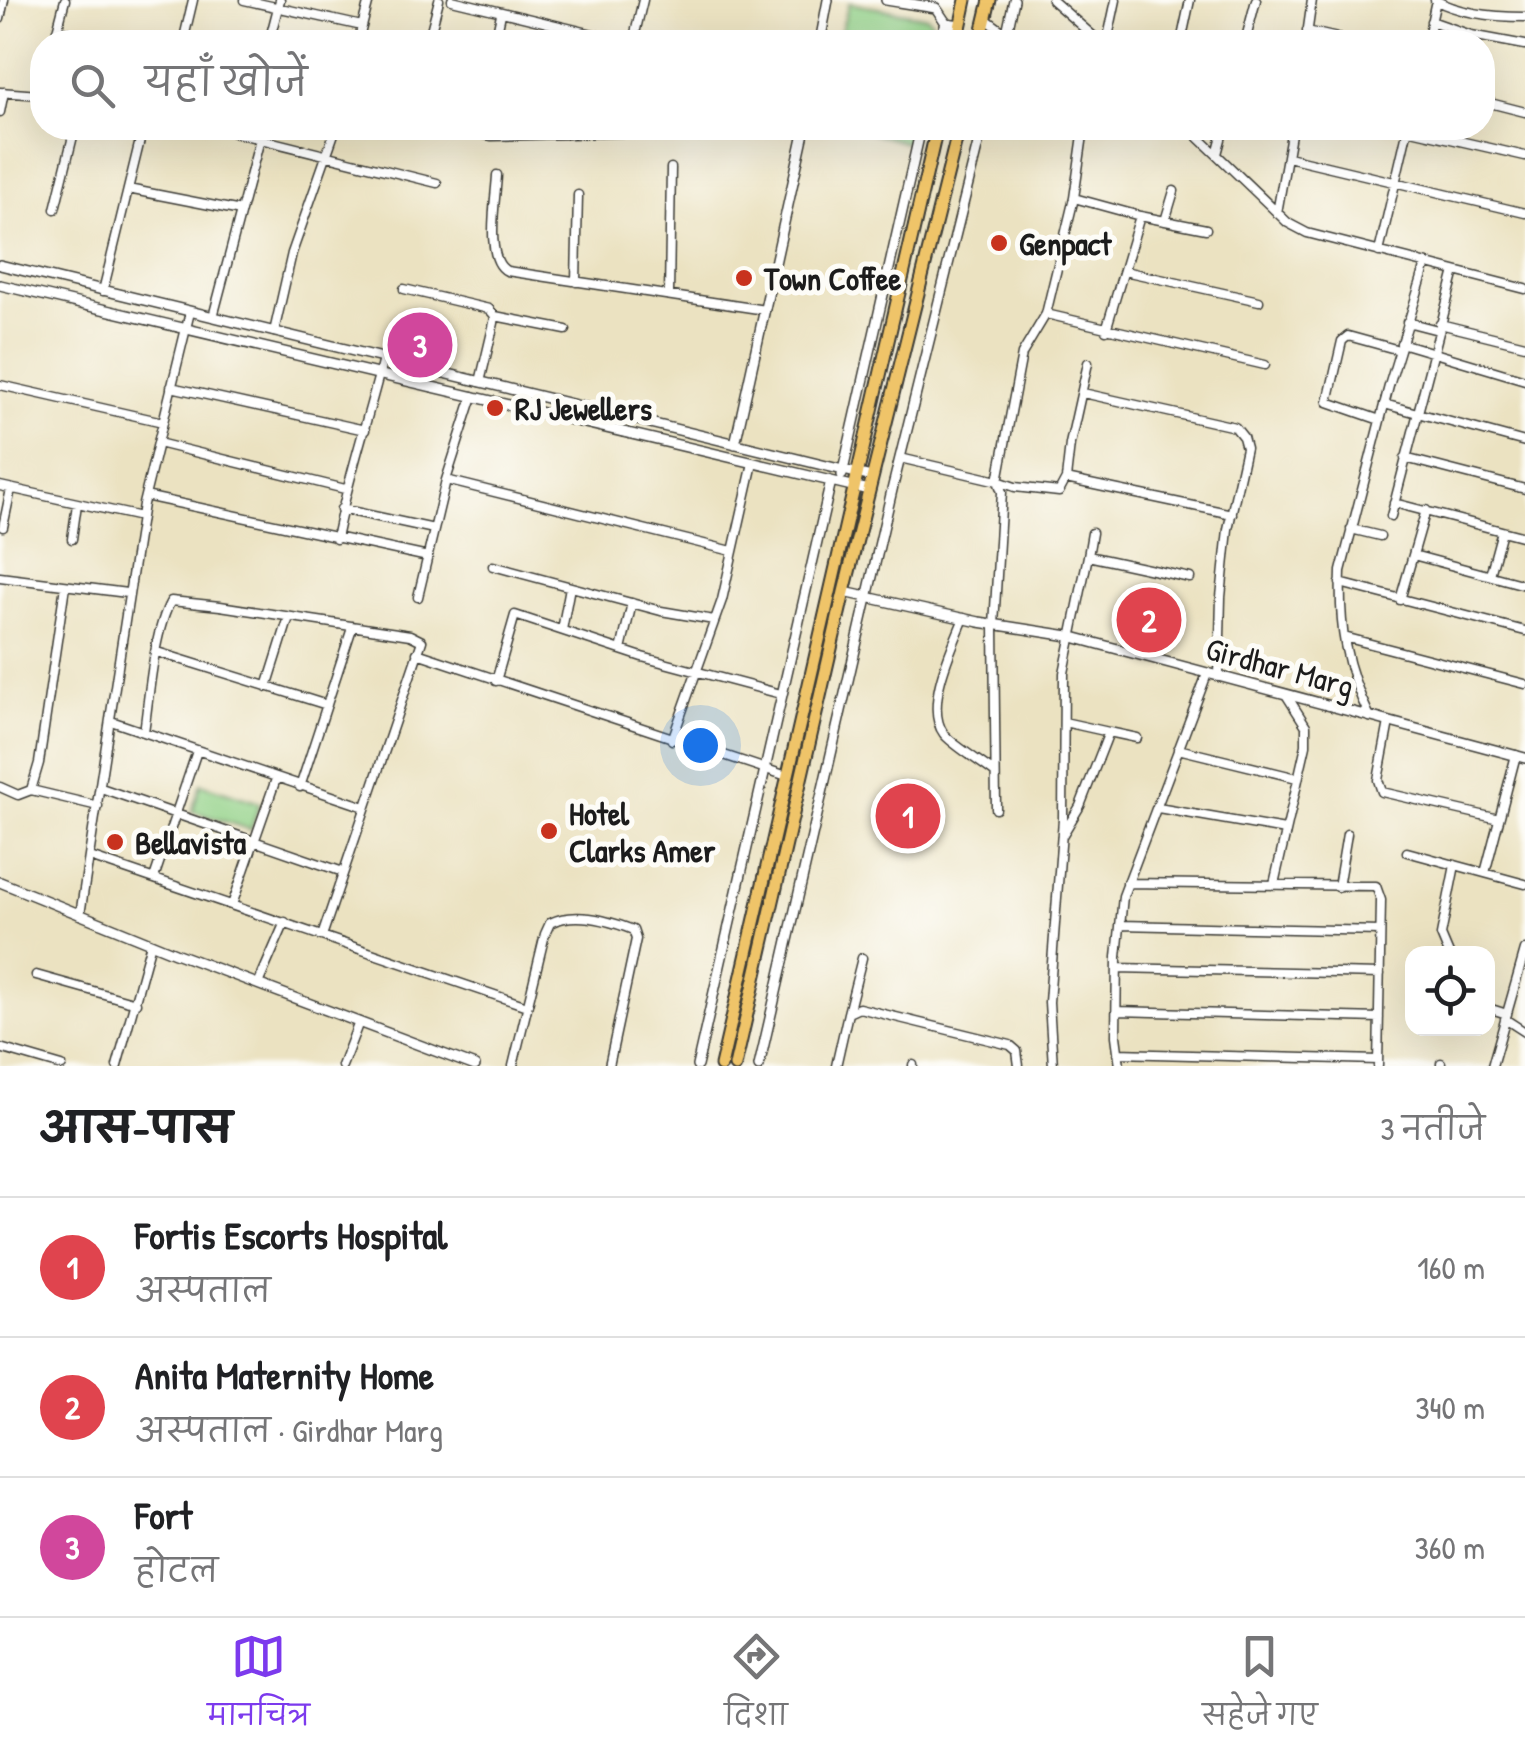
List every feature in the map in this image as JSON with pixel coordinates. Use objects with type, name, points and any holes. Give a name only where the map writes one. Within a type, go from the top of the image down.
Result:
[{"type":"main road","points":[[960,30],[966,0]]},
{"type":"main road","points":[[983,30],[990,0]]},
{"type":"main road","points":[[721,1066],[787,776],[845,479],[934,140]]},
{"type":"main road","points":[[736,1066],[844,592],[956,140]]},
{"type":"street","points":[[0,19],[4,0]]},
{"type":"street","points":[[62,30],[58,29],[65,0]]},
{"type":"street","points":[[186,30],[193,0]]},
{"type":"street","points":[[244,0],[278,4],[362,26]]},
{"type":"street","points":[[361,30],[369,0]]},
{"type":"street","points":[[431,30],[439,0]]},
{"type":"street","points":[[452,0],[571,30]]},
{"type":"street","points":[[634,30],[643,0]]},
{"type":"street","points":[[822,30],[828,0]]},
{"type":"street","points":[[886,0],[940,4],[946,22],[943,30]]},
{"type":"street","points":[[1008,30],[1014,0]]},
{"type":"street","points":[[1052,0],[1089,30]]},
{"type":"street","points":[[1107,30],[1116,0]]},
{"type":"street","points":[[1184,30],[1190,0]]},
{"type":"street","points":[[1248,30],[1256,0]]},
{"type":"street","points":[[1307,30],[1312,0]]},
{"type":"street","points":[[1429,30],[1436,0],[1447,7],[1525,18]]},
{"type":"street","points":[[271,30],[278,4]]},
{"type":"street","points":[[498,30],[501,14]]},
{"type":"street","points":[[986,20],[997,30]]},
{"type":"street","points":[[1431,21],[1456,30]]},
{"type":"street","points":[[946,22],[961,25]]},
{"type":"street","points":[[1495,40],[1525,45]]},
{"type":"street","points":[[0,112],[2,92],[30,92]]},
{"type":"street","points":[[1495,105],[1525,112]]},
{"type":"street","points":[[55,209],[72,140]]},
{"type":"street","points":[[103,290],[140,140]]},
{"type":"street","points":[[213,317],[260,140]]},
{"type":"street","points":[[264,140],[437,183]]},
{"type":"street","points":[[274,332],[292,253],[332,140]]},
{"type":"street","points":[[735,444],[802,140]]},
{"type":"street","points":[[697,1066],[781,694],[845,479],[917,140]]},
{"type":"street","points":[[759,1066],[900,458],[979,140]]},
{"type":"street","points":[[996,808],[994,625],[1002,492],[998,481],[1022,354],[1046,314],[1074,198],[1082,140]]},
{"type":"street","points":[[1202,140],[1277,213],[1307,233],[1525,289]]},
{"type":"street","points":[[1217,154],[1221,140]]},
{"type":"street","points":[[1277,213],[1290,140]]},
{"type":"street","points":[[1378,252],[1404,140]]},
{"type":"street","points":[[1458,140],[1525,156]]},
{"type":"street","points":[[1288,157],[1525,213]]},
{"type":"street","points":[[669,294],[671,168]]},
{"type":"street","points":[[497,175],[493,255],[499,267],[765,310]]},
{"type":"street","points":[[128,188],[241,212]]},
{"type":"street","points":[[1165,221],[1174,191]]},
{"type":"street","points":[[576,282],[578,195]]},
{"type":"street","points":[[1074,198],[1206,230]]},
{"type":"street","points":[[1106,330],[1140,216]]},
{"type":"street","points":[[1365,716],[1351,679],[1340,583],[1384,404],[1426,264]]},
{"type":"street","points":[[0,266],[735,444],[845,479]]},
{"type":"street","points":[[1124,270],[1260,301]]},
{"type":"street","points":[[1391,516],[1455,271]]},
{"type":"street","points":[[0,285],[753,462],[871,484]]},
{"type":"street","points":[[404,289],[490,309],[494,316],[480,382]]},
{"type":"street","points":[[80,914],[127,593],[145,496],[190,312]]},
{"type":"street","points":[[1046,314],[1265,365]]},
{"type":"street","points":[[494,316],[566,330]]},
{"type":"street","points":[[1408,322],[1525,345]]},
{"type":"street","points":[[1380,420],[1332,406],[1327,398],[1344,337],[1435,352],[1525,380]]},
{"type":"street","points":[[336,540],[346,489],[383,358]]},
{"type":"street","points":[[900,458],[1044,493],[1059,492],[1066,479],[1088,363]]},
{"type":"street","points":[[0,385],[163,422]]},
{"type":"street","points":[[171,387],[365,430]]},
{"type":"street","points":[[1083,393],[1235,428],[1243,437],[1246,448],[1220,598],[1219,677]]},
{"type":"street","points":[[418,598],[446,480],[473,396]]},
{"type":"street","points":[[1384,404],[1525,442]]},
{"type":"street","points":[[158,442],[346,489]]},
{"type":"street","points":[[1405,458],[1525,489]]},
{"type":"street","points":[[672,740],[714,620],[753,462]]},
{"type":"street","points":[[1066,479],[1232,514]]},
{"type":"street","points":[[446,480],[732,551]]},
{"type":"street","points":[[0,486],[141,517]]},
{"type":"street","points":[[2,528],[11,489]]},
{"type":"street","points":[[145,496],[428,557]]},
{"type":"street","points":[[1394,502],[1525,537]]},
{"type":"street","points":[[72,539],[76,504]]},
{"type":"street","points":[[342,510],[434,528]]},
{"type":"street","points":[[1400,600],[1426,510]]},
{"type":"street","points":[[1352,528],[1380,536]]},
{"type":"street","points":[[1490,576],[1502,531]]},
{"type":"street","points":[[1054,1066],[1049,1002],[1061,838],[1064,673],[1092,533]]},
{"type":"street","points":[[1413,555],[1525,585]]},
{"type":"street","points":[[1088,556],[1190,578]]},
{"type":"street","points":[[494,566],[632,603],[714,620]]},
{"type":"street","points":[[0,577],[127,593]]},
{"type":"street","points":[[1340,583],[1525,631]]},
{"type":"street","points":[[31,790],[39,763],[65,586]]},
{"type":"street","points":[[562,630],[570,587]]},
{"type":"street","name":"Girdhar Marg","points":[[844,592],[994,625],[1069,636],[1520,756]]},
{"type":"street","points":[[144,732],[157,652],[171,601],[410,635],[422,641],[322,936]]},
{"type":"street","points":[[621,650],[632,603]]},
{"type":"street","points":[[496,681],[515,614],[698,674],[781,694]]},
{"type":"street","points":[[267,687],[288,617]]},
{"type":"street","points":[[964,618],[936,699],[938,715],[943,734],[995,773]]},
{"type":"street","points":[[300,787],[352,628]]},
{"type":"street","points":[[1344,637],[1525,684]]},
{"type":"street","points":[[157,652],[326,706]]},
{"type":"street","points":[[418,653],[787,776]]},
{"type":"street","points":[[1120,1066],[1117,968],[1127,883],[1207,674]]},
{"type":"street","points":[[1274,884],[1306,744],[1306,726],[1291,697]]},
{"type":"street","points":[[111,721],[365,808]]},
{"type":"street","points":[[1064,722],[1136,738]]},
{"type":"street","points":[[1389,722],[1378,780],[1382,792],[1499,818]]},
{"type":"street","points":[[1061,838],[1080,806],[1110,732]]},
{"type":"street","points":[[1178,749],[1297,778]]},
{"type":"street","points":[[154,878],[197,750]]},
{"type":"street","points":[[1485,873],[1520,756]]},
{"type":"street","points":[[232,905],[276,779]]},
{"type":"street","points":[[0,787],[18,794],[31,790],[98,806]]},
{"type":"street","points":[[101,788],[343,872]]},
{"type":"street","points":[[1158,808],[1285,830]]},
{"type":"street","points":[[1338,887],[1347,834]]},
{"type":"street","points":[[1407,852],[1525,884]]},
{"type":"street","points":[[90,857],[527,1006]]},
{"type":"street","points":[[1446,946],[1441,935],[1455,865]]},
{"type":"street","points":[[0,882],[475,1066]]},
{"type":"street","points":[[1118,1053],[1378,1063],[1380,900],[1376,886],[1127,883]]},
{"type":"street","points":[[512,1066],[550,923],[574,917],[632,930],[636,938],[609,1066]]},
{"type":"street","points":[[258,984],[285,922]]},
{"type":"street","points":[[1120,925],[1380,931]]},
{"type":"street","points":[[118,1066],[152,943]]},
{"type":"street","points":[[1492,1065],[1525,950]]},
{"type":"street","points":[[836,1066],[862,958]]},
{"type":"street","points":[[1117,968],[1380,974]]},
{"type":"street","points":[[36,975],[136,1003]]},
{"type":"street","points":[[848,1013],[859,1008],[1010,1044],[1017,1051],[1019,1066]]},
{"type":"street","points":[[1116,1011],[1379,1018]]},
{"type":"street","points":[[1495,1012],[1525,1032]]},
{"type":"street","points":[[342,1066],[359,1022]]},
{"type":"street","points":[[0,1048],[62,1066]]},
{"type":"street","points":[[1166,1054],[1166,1066]]},
{"type":"green space","points":[[849,3],[928,17],[937,29],[937,30],[841,30]]},
{"type":"green space","points":[[201,784],[260,803],[251,830],[192,811]]},
{"type":"place","name":"Genpact","points":[[999,243]]},
{"type":"place","name":"Town Coffee","points":[[744,278]]},
{"type":"place","name":"Fort","points":[[420,345]]},
{"type":"place","name":"RJ Jewellers","points":[[495,408]]},
{"type":"place","name":"Anita Maternity Home","points":[[1149,620]]},
{"type":"place","name":"Fortis Escorts Hospital","points":[[908,816]]},
{"type":"place","name":"Hotel Clarks Amer","points":[[549,831]]},
{"type":"place","name":"Bellavista","points":[[115,842]]}]
